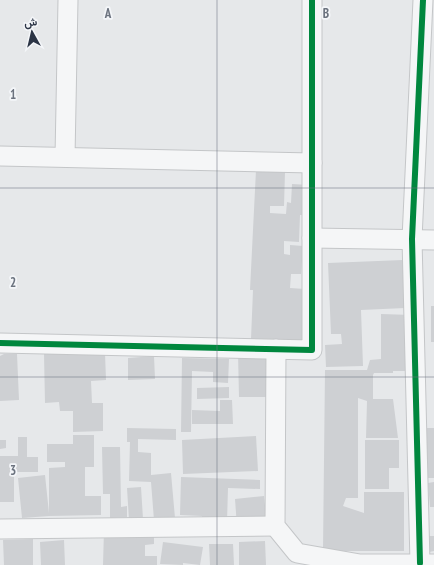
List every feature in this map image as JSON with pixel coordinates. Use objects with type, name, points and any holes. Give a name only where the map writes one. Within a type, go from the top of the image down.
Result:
[{"type":"street","points":[[65,157],[68,0]]},
{"type":"street","points":[[0,343],[312,350],[312,0]]},
{"type":"street","points":[[276,349],[275,526],[297,553],[360,564],[427,564],[412,239],[423,0]]},
{"type":"street","points":[[0,156],[312,163]]},
{"type":"street","points":[[312,238],[434,240]]},
{"type":"street","points":[[0,529],[275,526]]},
{"type":"building","points":[[256,170],[285,172],[284,206],[270,206],[270,213],[286,214],[287,202],[291,203],[292,184],[309,185],[308,215],[300,215],[299,242],[284,241],[284,254],[290,255],[290,245],[303,246],[301,274],[291,274],[290,288],[305,289],[302,341],[251,339],[253,290],[250,290]]},
{"type":"building","points":[[403,260],[405,308],[361,310],[363,366],[326,367],[325,345],[342,344],[341,334],[331,334],[328,263]]},
{"type":"building","points":[[431,306],[434,306],[434,342],[431,342]]},
{"type":"building","points":[[381,314],[412,315],[411,371],[374,373],[373,375],[373,399],[393,399],[398,438],[366,438],[367,401],[358,398],[358,498],[346,498],[343,506],[364,513],[364,492],[404,492],[404,551],[323,551],[325,370],[367,370],[370,360],[381,359]]},
{"type":"building","points":[[270,352],[271,397],[239,397],[238,353]]},
{"type":"building","points":[[105,353],[106,380],[91,381],[92,403],[103,403],[103,431],[73,432],[73,411],[60,411],[59,402],[45,403],[44,354]]},
{"type":"building","points":[[4,354],[17,354],[19,400],[0,401],[0,356]]},
{"type":"building","points":[[154,356],[155,379],[128,380],[128,358]]},
{"type":"building","points":[[182,358],[229,359],[228,383],[213,382],[213,372],[192,371],[191,432],[181,432]]},
{"type":"building","points":[[229,387],[229,398],[197,399],[197,388]]},
{"type":"building","points":[[220,400],[232,400],[233,424],[192,424],[192,410],[220,411]]},
{"type":"building","points":[[127,428],[176,429],[176,440],[138,439],[138,452],[151,453],[151,475],[171,473],[175,518],[154,520],[151,482],[129,481],[130,442],[127,442]]},
{"type":"building","points":[[423,428],[434,428],[434,478],[423,478]]},
{"type":"building","points":[[73,435],[94,435],[94,467],[85,467],[85,496],[101,496],[101,515],[22,518],[18,478],[45,475],[49,513],[49,468],[65,467],[65,462],[47,462],[47,444],[73,444]]},
{"type":"building","points":[[256,436],[258,471],[183,474],[182,440]]},
{"type":"building","points":[[18,437],[27,437],[27,457],[38,457],[38,472],[14,472],[14,502],[0,502],[0,456],[18,456]]},
{"type":"building","points":[[0,440],[6,440],[6,448],[0,449]]},
{"type":"building","points":[[365,440],[399,440],[399,468],[389,468],[389,489],[365,489]]},
{"type":"building","points":[[102,447],[120,447],[121,507],[127,506],[127,517],[110,518],[110,494],[103,494]]},
{"type":"building","points":[[181,477],[260,480],[260,489],[228,488],[227,522],[202,521],[202,516],[180,515]]},
{"type":"building","points":[[434,482],[434,507],[430,507],[428,483]]},
{"type":"building","points":[[141,487],[143,519],[129,520],[127,488]]},
{"type":"building","points":[[264,496],[267,524],[237,527],[235,499]]},
{"type":"building","points":[[104,530],[154,533],[154,544],[145,545],[145,556],[157,556],[157,565],[103,565]]},
{"type":"building","points":[[429,536],[434,536],[434,551],[429,552]]},
{"type":"building","points":[[33,539],[33,565],[4,565],[3,540]]},
{"type":"building","points":[[64,540],[65,565],[41,565],[40,542]]},
{"type":"building","points":[[265,541],[266,565],[239,565],[239,542]]},
{"type":"building","points":[[163,542],[203,547],[200,565],[183,563],[183,565],[160,564]]},
{"type":"building","points":[[209,544],[233,544],[234,565],[210,565]]},
{"type":"cycle path","points":[[0,343],[312,350],[312,0]]},
{"type":"cycle path","points":[[420,563],[412,239],[423,0]]}]
